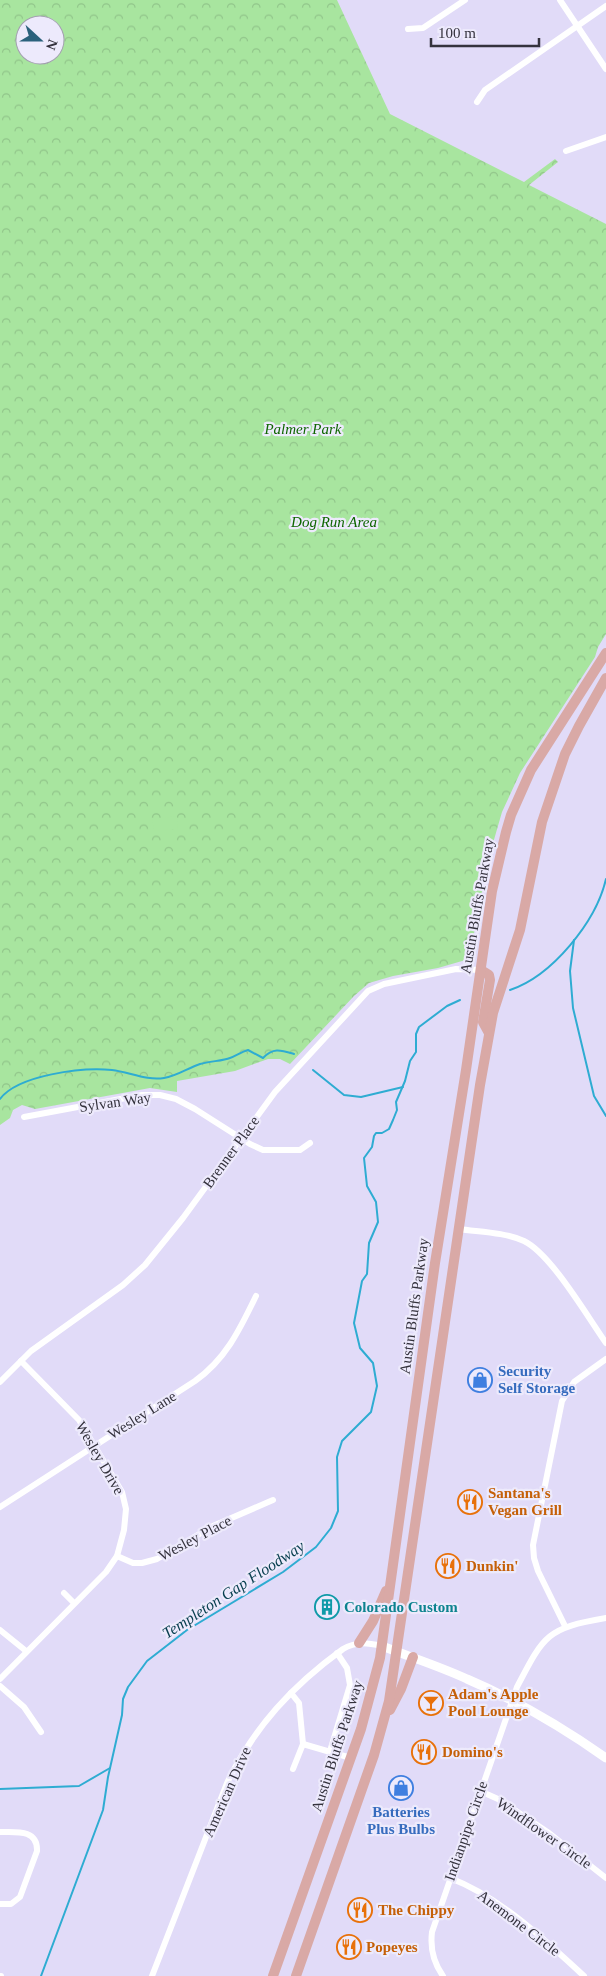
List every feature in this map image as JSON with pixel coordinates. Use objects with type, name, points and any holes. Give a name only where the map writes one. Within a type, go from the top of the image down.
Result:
[{"type":"main road","name":"Austin Bluffs Parkway","points":[[273,1976],[351,1758],[370,1700],[382,1646],[435,1262],[492,891],[511,815],[531,770],[543,749],[606,653]]},
{"type":"main road","points":[[296,1976],[329,1885],[386,1714],[397,1652],[489,1033],[520,930],[537,842],[554,785],[578,726],[606,678]]},
{"type":"main road","points":[[481,970],[489,975],[490,980],[483,1022],[489,1033]]},
{"type":"main road","points":[[359,1643],[373,1621],[392,1576]]},
{"type":"main road","points":[[386,1714],[394,1704],[413,1657]]},
{"type":"street","points":[[408,29],[424,28],[465,0]]},
{"type":"street","points":[[560,0],[606,69]]},
{"type":"street","points":[[477,102],[485,90],[606,6]]},
{"type":"street","points":[[566,151],[606,137]]},
{"type":"street","name":"Brenner Place","points":[[0,1382],[31,1351],[123,1285],[145,1265],[183,1218],[275,1092],[368,992],[384,984],[456,969],[481,970]]},
{"type":"street","name":"Sylvan Way","points":[[24,1117],[142,1095],[160,1095],[185,1103],[257,1148],[270,1151],[300,1150],[310,1143]]},
{"type":"street","points":[[459,1229],[512,1237],[532,1246],[549,1263],[606,1343]]},
{"type":"street","name":"Wesley Lane","points":[[0,1507],[211,1369],[230,1345],[256,1296]]},
{"type":"street","points":[[564,1626],[538,1571],[534,1558],[535,1532],[562,1401],[574,1382],[606,1359]]},
{"type":"street","name":"Wesley Drive","points":[[0,1679],[106,1572],[117,1556],[125,1526],[125,1501],[119,1486],[94,1445],[73,1413],[21,1361]]},
{"type":"street","name":"Wesley Place","points":[[117,1556],[133,1563],[142,1564],[158,1559],[213,1526],[273,1500]]},
{"type":"street","points":[[64,1593],[74,1603]]},
{"type":"street","name":"Indianpipe Circle","points":[[443,1976],[434,1961],[431,1943],[436,1918],[512,1701],[533,1656],[554,1631],[564,1626],[606,1618]]},
{"type":"street","points":[[0,1630],[26,1651]]},
{"type":"street","points":[[359,1643],[382,1646],[467,1678],[561,1728],[606,1758]]},
{"type":"street","name":"American Drive","points":[[152,1976],[233,1772],[258,1730],[291,1692],[337,1653],[350,1645],[359,1643]]},
{"type":"street","points":[[330,1750],[350,1685],[347,1668],[337,1653]]},
{"type":"street","points":[[0,1686],[24,1707],[41,1732]]},
{"type":"street","points":[[291,1692],[299,1703],[303,1744],[293,1769]]},
{"type":"street","points":[[303,1744],[330,1750],[351,1758]]},
{"type":"street","name":"Windflower Circle","points":[[480,1791],[498,1799],[549,1833],[606,1878]]},
{"type":"street","points":[[0,1832],[27,1833],[38,1839],[37,1851],[20,1897],[11,1904],[0,1904]]},
{"type":"street","name":"Anemone Circle","points":[[450,1878],[473,1888],[525,1924],[584,1976]]},
{"type":"green space","name":"Palmer Park","points":[[0,0],[337,0],[390,114],[524,182],[555,159],[558,162],[529,185],[606,224],[606,634],[598,647],[595,657],[520,773],[502,812],[489,857],[469,959],[438,968],[393,976],[369,983],[354,996],[290,1064],[280,1059],[268,1059],[235,1071],[177,1081],[177,1092],[150,1088],[35,1109],[22,1105],[13,1110],[10,1118],[0,1125]]},
{"type":"green space","points":[[177,816],[178,829],[154,831],[152,819]]},
{"type":"waterway","name":"Templeton Gap Floodway","points":[[510,990],[526,983],[541,973],[570,945],[593,913],[606,879]]},
{"type":"waterway","name":"Templeton Gap Floodway","points":[[574,940],[570,971],[573,1008],[594,1096],[606,1116]]},
{"type":"waterway","name":"Templeton Gap Floodway","points":[[41,1976],[103,1810],[108,1777],[122,1715],[123,1699],[128,1687],[147,1661],[187,1630],[283,1572],[316,1547],[331,1528],[338,1511],[337,1457],[342,1441],[371,1412],[377,1386],[373,1363],[360,1348],[354,1323],[362,1281],[367,1274],[369,1243],[378,1222],[376,1202],[367,1186],[364,1158],[372,1147],[376,1133],[382,1133],[389,1129],[393,1120],[397,1110],[396,1102],[405,1081],[410,1061],[416,1052],[416,1034],[419,1027],[447,1006],[460,1000]]},
{"type":"waterway","name":"Templeton Gap Floodway","points":[[0,1099],[21,1084],[52,1074],[99,1069],[158,1079],[173,1076],[200,1064],[227,1059],[248,1050],[263,1058],[270,1052],[277,1050],[294,1054]]},
{"type":"waterway","name":"Templeton Gap Floodway","points":[[313,1070],[344,1095],[361,1097],[403,1087]]},
{"type":"waterway","points":[[0,1789],[79,1786],[110,1768]]},
{"type":"place","name":"Security Self Storage","points":[[480,1380]]},
{"type":"place","name":"Santana's Vegan Grill","points":[[470,1502]]},
{"type":"place","name":"Dunkin'","points":[[448,1566]]},
{"type":"place","name":"Colorado Custom","points":[[327,1607]]},
{"type":"place","name":"Adam's Apple Pool Lounge","points":[[431,1703]]},
{"type":"place","name":"Domino's","points":[[424,1752]]},
{"type":"place","name":"Batteries Plus Bulbs","points":[[401,1788]]},
{"type":"place","name":"The Chippy","points":[[360,1910]]},
{"type":"place","name":"Popeyes","points":[[349,1947]]},
{"type":"park label","name":"Dog Run Area","points":[[334,522]]}]
